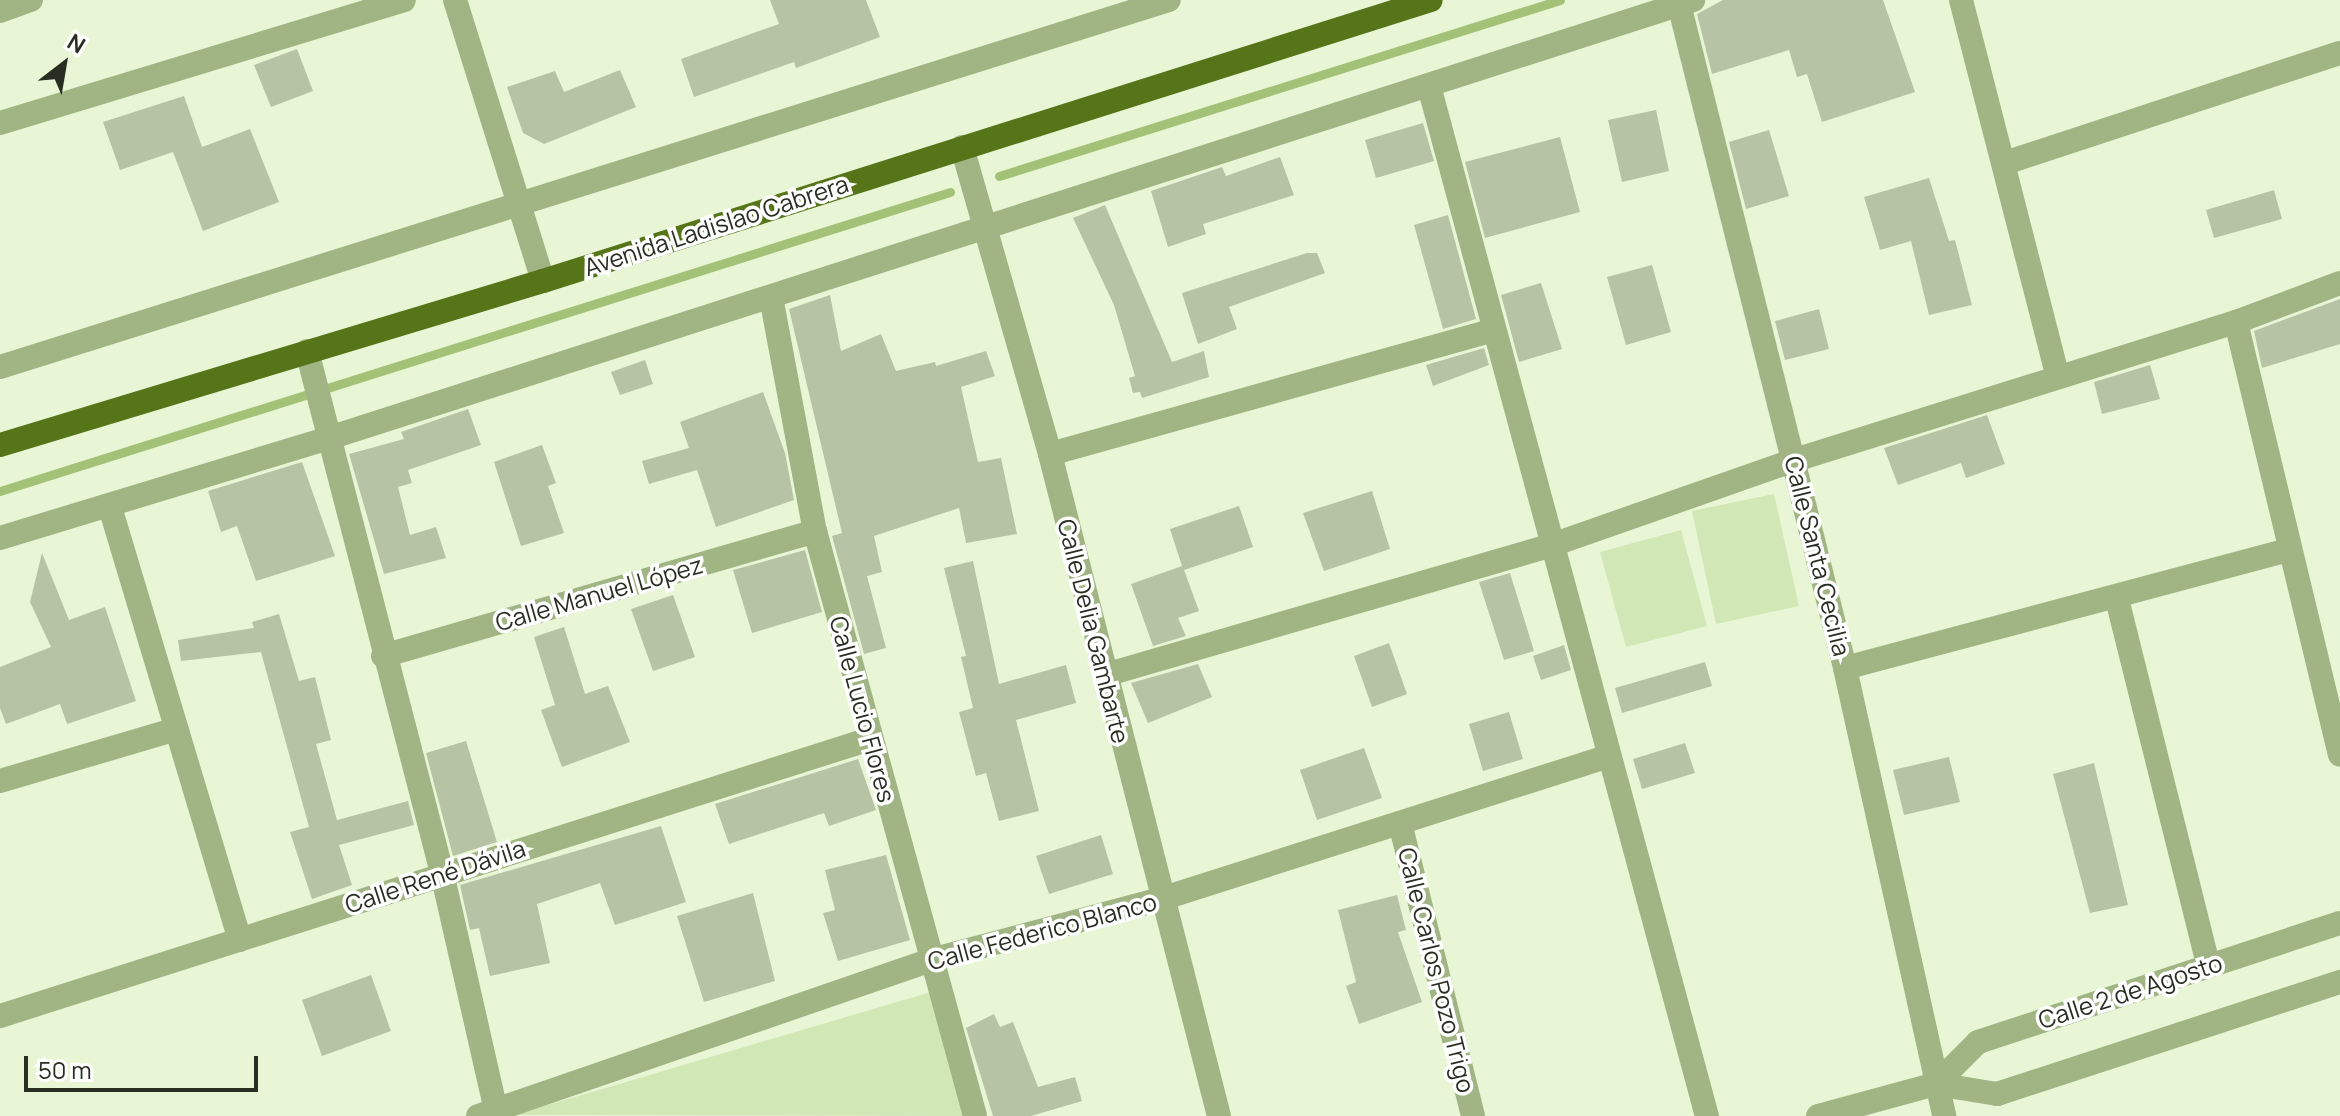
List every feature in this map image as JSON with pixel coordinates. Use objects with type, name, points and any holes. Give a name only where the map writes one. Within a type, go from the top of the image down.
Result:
[{"type":"highway","name":"Avenida Ladislao Cabrera","points":[[0,445],[543,281],[1431,0]]},
{"type":"street","points":[[0,11],[31,0]]},
{"type":"street","points":[[0,123],[404,0]]},
{"type":"street","points":[[455,0],[543,281]]},
{"type":"street","points":[[0,367],[520,200],[1169,0]]},
{"type":"street","points":[[1961,0],[2058,377]]},
{"type":"street","points":[[0,538],[326,439],[1429,86],[1683,1]]},
{"type":"street","name":"Calle Santa Cecilia","points":[[1683,1],[1845,668],[1944,1116]]},
{"type":"street","points":[[2005,163],[2340,53]]},
{"type":"street","points":[[1429,86],[1707,1116]]},
{"type":"street","name":"Calle Delia Gambarte","points":[[962,147],[988,226],[1050,454],[1161,899],[1219,1116]]},
{"type":"street","points":[[1105,675],[1552,545],[1795,460],[2236,322],[2340,283]]},
{"type":"street","name":"Calle Lucio Flores","points":[[771,297],[815,531],[975,1116]]},
{"type":"street","points":[[2236,322],[2340,755]]},
{"type":"street","points":[[1050,454],[1494,330]]},
{"type":"street","points":[[307,351],[326,439],[442,873],[490,1114]]},
{"type":"street","points":[[110,507],[240,940]]},
{"type":"street","name":"Calle Manuel López","points":[[383,656],[815,531]]},
{"type":"street","points":[[1845,668],[2117,599],[2290,550]]},
{"type":"street","points":[[2117,599],[2208,965]]},
{"type":"street","points":[[0,781],[177,729]]},
{"type":"street","name":"Calle René Dávila","points":[[0,1016],[870,739]]},
{"type":"street","name":"Calle Federico Blanco","points":[[490,1114],[934,959],[1161,899],[1609,756]]},
{"type":"street","name":"Calle Carlos Pozo Trigo","points":[[1400,823],[1473,1116]]},
{"type":"street","name":"Calle 2 de Agosto","points":[[1936,1084],[1978,1042],[2340,923]]},
{"type":"street","name":"Calle 2 de Agosto","points":[[1818,1116],[1936,1084],[1997,1094],[2340,982]]},
{"type":"green space","points":[[1774,494],[1799,606],[1716,624],[1692,511]]},
{"type":"green space","points":[[1681,530],[1707,626],[1626,647],[1600,552]]},
{"type":"green space","points":[[931,992],[971,1116],[514,1115]]},
{"type":"building","points":[[770,0],[866,0],[880,37],[796,68],[794,62],[694,97],[681,59],[779,24]]},
{"type":"building","points":[[1723,0],[1883,0],[1915,92],[1822,122],[1807,74],[1797,77],[1789,50],[1712,74],[1697,14]]},
{"type":"building","points":[[297,49],[313,91],[271,107],[254,65]]},
{"type":"building","points":[[620,70],[636,107],[544,144],[523,133],[507,87],[555,71],[564,92]]},
{"type":"building","points":[[184,96],[202,147],[250,129],[279,202],[203,231],[173,152],[120,170],[103,122]]},
{"type":"building","points":[[1656,110],[1669,171],[1622,182],[1608,120]]},
{"type":"building","points":[[1423,123],[1434,161],[1376,178],[1365,140]]},
{"type":"building","points":[[1769,130],[1789,196],[1746,209],[1729,142]]},
{"type":"building","points":[[1560,137],[1580,212],[1485,238],[1465,162]]},
{"type":"building","points":[[1280,157],[1294,195],[1203,224],[1206,234],[1168,247],[1151,191],[1222,167],[1226,176]]},
{"type":"building","points":[[1929,178],[1949,241],[1955,240],[1972,305],[1929,315],[1911,241],[1880,250],[1864,197]]},
{"type":"building","points":[[2274,190],[2282,219],[2214,238],[2206,210]]},
{"type":"building","points":[[1105,205],[1172,362],[1204,351],[1209,377],[1142,398],[1140,392],[1133,393],[1129,378],[1135,376],[1114,305],[1073,218]]},
{"type":"building","points":[[1448,215],[1476,319],[1443,329],[1414,225]]},
{"type":"building","points":[[1307,253],[1317,253],[1325,273],[1229,307],[1237,329],[1198,344],[1182,293]]},
{"type":"building","points":[[1652,265],[1671,332],[1626,345],[1607,277]]},
{"type":"building","points":[[1541,283],[1562,349],[1519,362],[1501,295]]},
{"type":"building","points":[[830,295],[841,351],[881,334],[896,371],[935,362],[936,366],[986,351],[995,376],[961,387],[978,462],[1001,458],[1017,534],[966,543],[959,508],[874,536],[882,572],[867,576],[886,648],[864,654],[832,536],[842,533],[789,309]]},
{"type":"building","points":[[2340,299],[2340,344],[2262,368],[2254,331]]},
{"type":"building","points":[[1819,309],[1829,349],[1785,360],[1775,321]]},
{"type":"building","points":[[1484,348],[1489,365],[1433,386],[1426,365]]},
{"type":"building","points":[[645,360],[653,384],[620,395],[611,372]]},
{"type":"building","points":[[2150,365],[2160,399],[2102,414],[2094,382]]},
{"type":"building","points":[[763,392],[785,453],[794,500],[716,527],[697,470],[649,484],[642,461],[689,448],[680,422]]},
{"type":"building","points":[[468,409],[481,445],[408,470],[412,483],[398,487],[410,535],[436,527],[446,558],[384,574],[349,454],[404,439],[401,432]]},
{"type":"building","points":[[1987,415],[2005,464],[1966,478],[1961,463],[1898,485],[1884,448]]},
{"type":"building","points":[[542,445],[556,483],[548,486],[564,533],[521,546],[494,462]]},
{"type":"building","points":[[302,462],[335,556],[256,581],[237,526],[221,532],[208,491]]},
{"type":"building","points":[[1372,491],[1390,549],[1324,571],[1303,513]]},
{"type":"building","points":[[1239,506],[1253,547],[1184,570],[1199,611],[1178,618],[1186,636],[1153,646],[1131,584],[1182,566],[1170,529]]},
{"type":"building","points":[[805,550],[822,612],[752,633],[733,570]]},
{"type":"building","points":[[42,553],[69,620],[105,607],[136,701],[67,724],[60,704],[6,724],[0,708],[0,667],[51,647],[30,602]]},
{"type":"building","points":[[973,561],[999,684],[1066,665],[1076,703],[1016,720],[1039,811],[999,821],[986,773],[976,776],[959,712],[973,708],[961,657],[966,656],[944,568]]},
{"type":"building","points":[[1510,573],[1534,651],[1504,660],[1479,582]]},
{"type":"building","points":[[673,595],[695,657],[653,671],[631,609]]},
{"type":"building","points":[[279,614],[299,681],[315,677],[331,740],[316,744],[337,820],[408,801],[414,825],[339,845],[352,885],[312,899],[290,832],[309,827],[261,652],[181,661],[178,640],[254,628],[252,622]]},
{"type":"building","points":[[564,627],[585,694],[608,686],[630,742],[562,767],[541,710],[555,705],[534,637]]},
{"type":"building","points":[[1389,643],[1407,694],[1372,707],[1354,656]]},
{"type":"building","points":[[1564,645],[1571,670],[1541,680],[1533,656]]},
{"type":"building","points":[[1705,662],[1712,686],[1622,713],[1615,688]]},
{"type":"building","points":[[1198,664],[1212,697],[1148,723],[1131,683]]},
{"type":"building","points":[[1509,712],[1523,759],[1483,771],[1469,724]]},
{"type":"building","points":[[466,741],[497,842],[453,856],[426,753]]},
{"type":"building","points":[[1685,743],[1695,773],[1642,789],[1633,759]]},
{"type":"building","points":[[1364,748],[1382,798],[1317,820],[1300,770]]},
{"type":"building","points":[[1949,757],[1960,802],[1904,815],[1893,770]]},
{"type":"building","points":[[858,759],[876,810],[829,826],[824,813],[729,844],[715,804]]},
{"type":"building","points":[[2094,763],[2128,905],[2090,913],[2053,774]]},
{"type":"building","points":[[661,826],[686,902],[615,925],[600,883],[537,904],[550,963],[490,976],[479,928],[470,930],[460,885]]},
{"type":"building","points":[[1101,835],[1113,874],[1049,894],[1036,856]]},
{"type":"building","points":[[886,855],[910,940],[838,961],[823,913],[835,910],[825,870]]},
{"type":"building","points":[[753,893],[775,981],[704,1002],[677,916]]},
{"type":"building","points":[[1397,895],[1406,930],[1398,932],[1422,1002],[1359,1024],[1346,986],[1356,982],[1338,910]]},
{"type":"building","points":[[371,975],[391,1031],[322,1056],[302,1000]]},
{"type":"building","points":[[994,1014],[1000,1027],[1013,1022],[1038,1087],[1075,1077],[1082,1101],[1031,1116],[993,1116],[966,1028]]},
{"type":"waterway","points":[[999,176],[1560,0]]},
{"type":"waterway","points":[[0,491],[950,192]]}]
